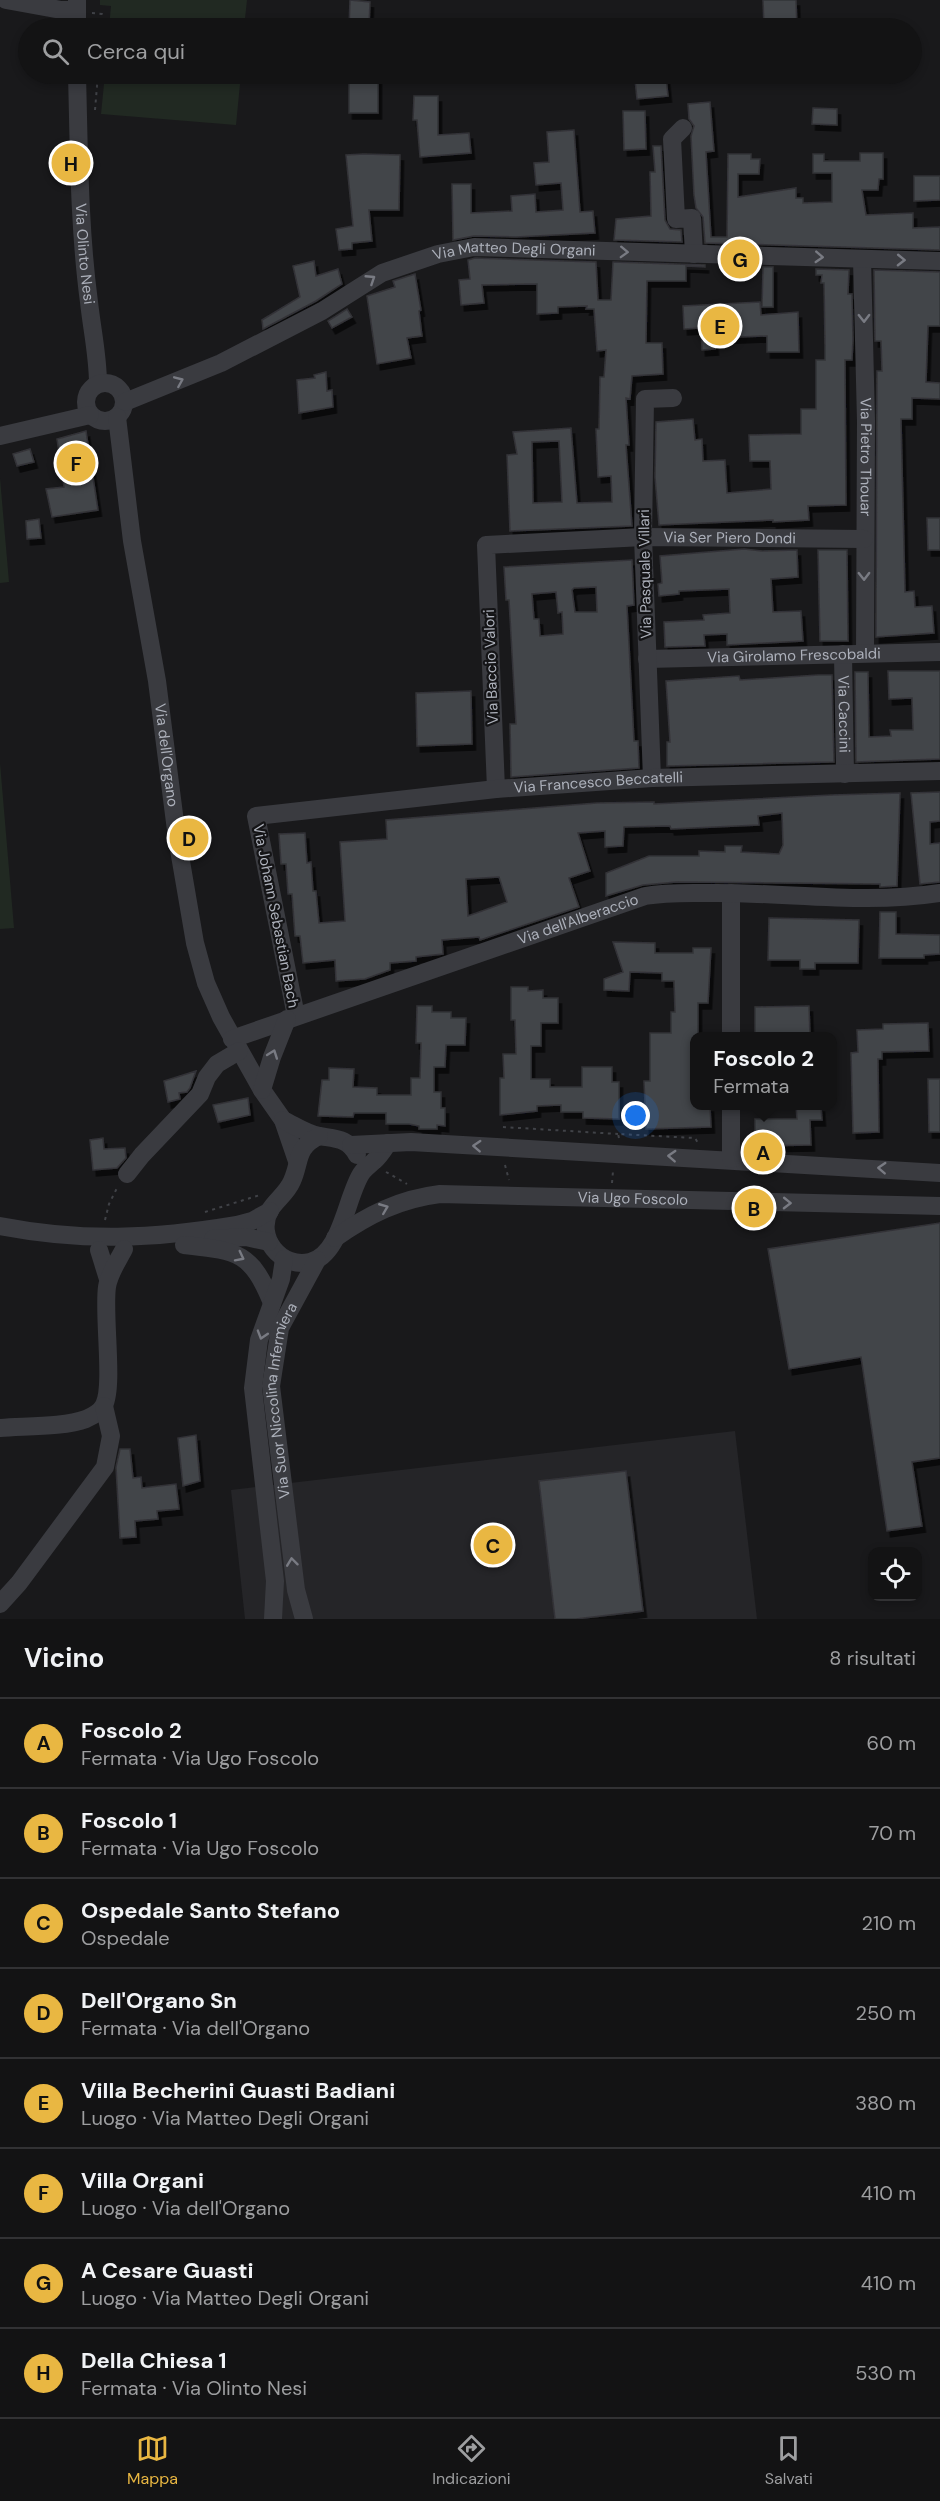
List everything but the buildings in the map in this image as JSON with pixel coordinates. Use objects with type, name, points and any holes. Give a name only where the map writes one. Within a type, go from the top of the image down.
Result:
[{"type":"street","points":[[6,0],[61,10],[81,5]]},
{"type":"street","name":"Via Olinto Nesi","points":[[77,84],[79,173],[89,302],[102,383]]},
{"type":"street","points":[[683,128],[672,139],[676,219],[693,218],[694,254]]},
{"type":"street","name":"Via Matteo Degli Organi","points":[[0,436],[39,426],[66,408],[104,411],[221,363],[322,311],[382,273],[438,254],[474,247],[940,261]]},
{"type":"street","name":"Via Pietro Thouar","points":[[862,259],[866,421],[865,653]]},
{"type":"street","points":[[102,383],[117,387],[122,392],[104,411],[90,390],[102,383]]},
{"type":"street","name":"Via Pasquale Villari","points":[[652,778],[643,537],[645,399],[673,398]]},
{"type":"street","name":"Via dell'Organo","points":[[104,411],[121,464],[157,681],[177,838],[195,943],[206,983],[236,1045]]},
{"type":"street","name":"Via Ser Piero Dondi","points":[[486,545],[643,537],[864,539]]},
{"type":"street","name":"Via Baccio Valori","points":[[486,545],[496,789]]},
{"type":"street","name":"Via Girolamo Frescobaldi","points":[[647,659],[940,652]]},
{"type":"street","name":"Via Caccini","points":[[843,654],[845,774]]},
{"type":"street","name":"Via Francesco Beccatelli","points":[[256,816],[496,789],[652,778],[940,771]]},
{"type":"street","name":"Via Johann Sebastian Bach","points":[[256,816],[292,1018]]},
{"type":"street","points":[[731,893],[731,1032]]},
{"type":"street","name":"Via dell'Alberaccio","points":[[127,1174],[200,1094],[207,1077],[236,1045],[292,1018],[633,899],[662,894],[731,893],[884,899],[940,893]]},
{"type":"street","points":[[262,1090],[272,1057],[292,1018]]},
{"type":"street","points":[[236,1045],[262,1090],[283,1120],[297,1161]]},
{"type":"street","points":[[730,1159],[731,1110]]},
{"type":"street","points":[[283,1120],[319,1136],[333,1137],[351,1145],[388,1143],[730,1159],[940,1173]]},
{"type":"street","points":[[0,1226],[56,1235],[106,1238],[141,1237],[237,1225],[252,1221],[268,1202],[292,1182],[297,1161],[304,1148],[319,1136]]},
{"type":"street","name":"Via Ugo Foscolo","points":[[317,1260],[326,1253],[335,1238],[361,1174],[388,1143]]},
{"type":"street","points":[[351,1145],[360,1163],[361,1174]]},
{"type":"street","name":"Via Ugo Foscolo","points":[[335,1238],[365,1217],[386,1207],[409,1199],[440,1194],[940,1206]]},
{"type":"street","points":[[268,1202],[266,1227],[269,1242],[277,1255],[297,1263],[317,1260]]},
{"type":"street","name":"Via Suor Niccolina Infermiera","points":[[0,1238],[99,1251],[184,1245],[212,1239],[246,1237],[269,1242]]},
{"type":"street","name":"Via Suor Niccolina Infermiera","points":[[184,1245],[223,1250],[242,1257],[257,1271],[272,1303]]},
{"type":"street","points":[[108,1279],[124,1250]]},
{"type":"street","points":[[0,1604],[19,1583],[105,1467],[111,1436],[104,1406],[108,1387],[105,1316],[108,1279],[99,1251]]},
{"type":"street","name":"Via Suor Niccolina Infermiera","points":[[273,1619],[275,1581],[253,1388],[260,1340],[281,1279],[284,1259]]},
{"type":"street","name":"Via Suor Niccolina Infermiera","points":[[304,1619],[296,1590],[271,1386],[280,1328],[317,1260]]},
{"type":"street","points":[[0,1428],[78,1421],[96,1414],[104,1406]]},
{"type":"path","points":[[81,5],[89,12],[102,14],[102,18]]},
{"type":"path","points":[[503,1127],[618,1134]]},
{"type":"path","points":[[375,1160],[394,1178],[404,1184],[411,1184]]},
{"type":"path","points":[[505,1165],[509,1180]]},
{"type":"path","points":[[613,1171],[612,1183],[622,1183]]},
{"type":"path","points":[[102,1228],[115,1191],[127,1174]]},
{"type":"path","points":[[195,1215],[239,1204],[268,1202]]},
{"type":"shaded area","points":[[100,0],[247,0],[245,18],[110,18],[111,6],[100,5]]},
{"type":"shaded area","points":[[104,84],[240,84],[236,125],[101,114]]},
{"type":"shaded area","points":[[0,478],[9,582],[0,583]]},
{"type":"shaded area","points":[[0,763],[14,928],[0,929]]},
{"type":"shaded area","points":[[735,1431],[757,1619],[245,1619],[231,1490]]},
{"type":"place","name":"Della Chiesa 1","points":[[71,163]]},
{"type":"place","name":"A Cesare Guasti","points":[[740,259]]},
{"type":"place","name":"Villa Becherini Guasti Badiani","points":[[720,326]]},
{"type":"place","name":"Villa Organi","points":[[76,463]]},
{"type":"place","name":"Dell'Organo Sn","points":[[189,838]]},
{"type":"place","name":"Foscolo 2","points":[[763,1152]]},
{"type":"place","name":"Foscolo 1","points":[[754,1208]]},
{"type":"place","name":"Ospedale Santo Stefano","points":[[493,1545]]}]
